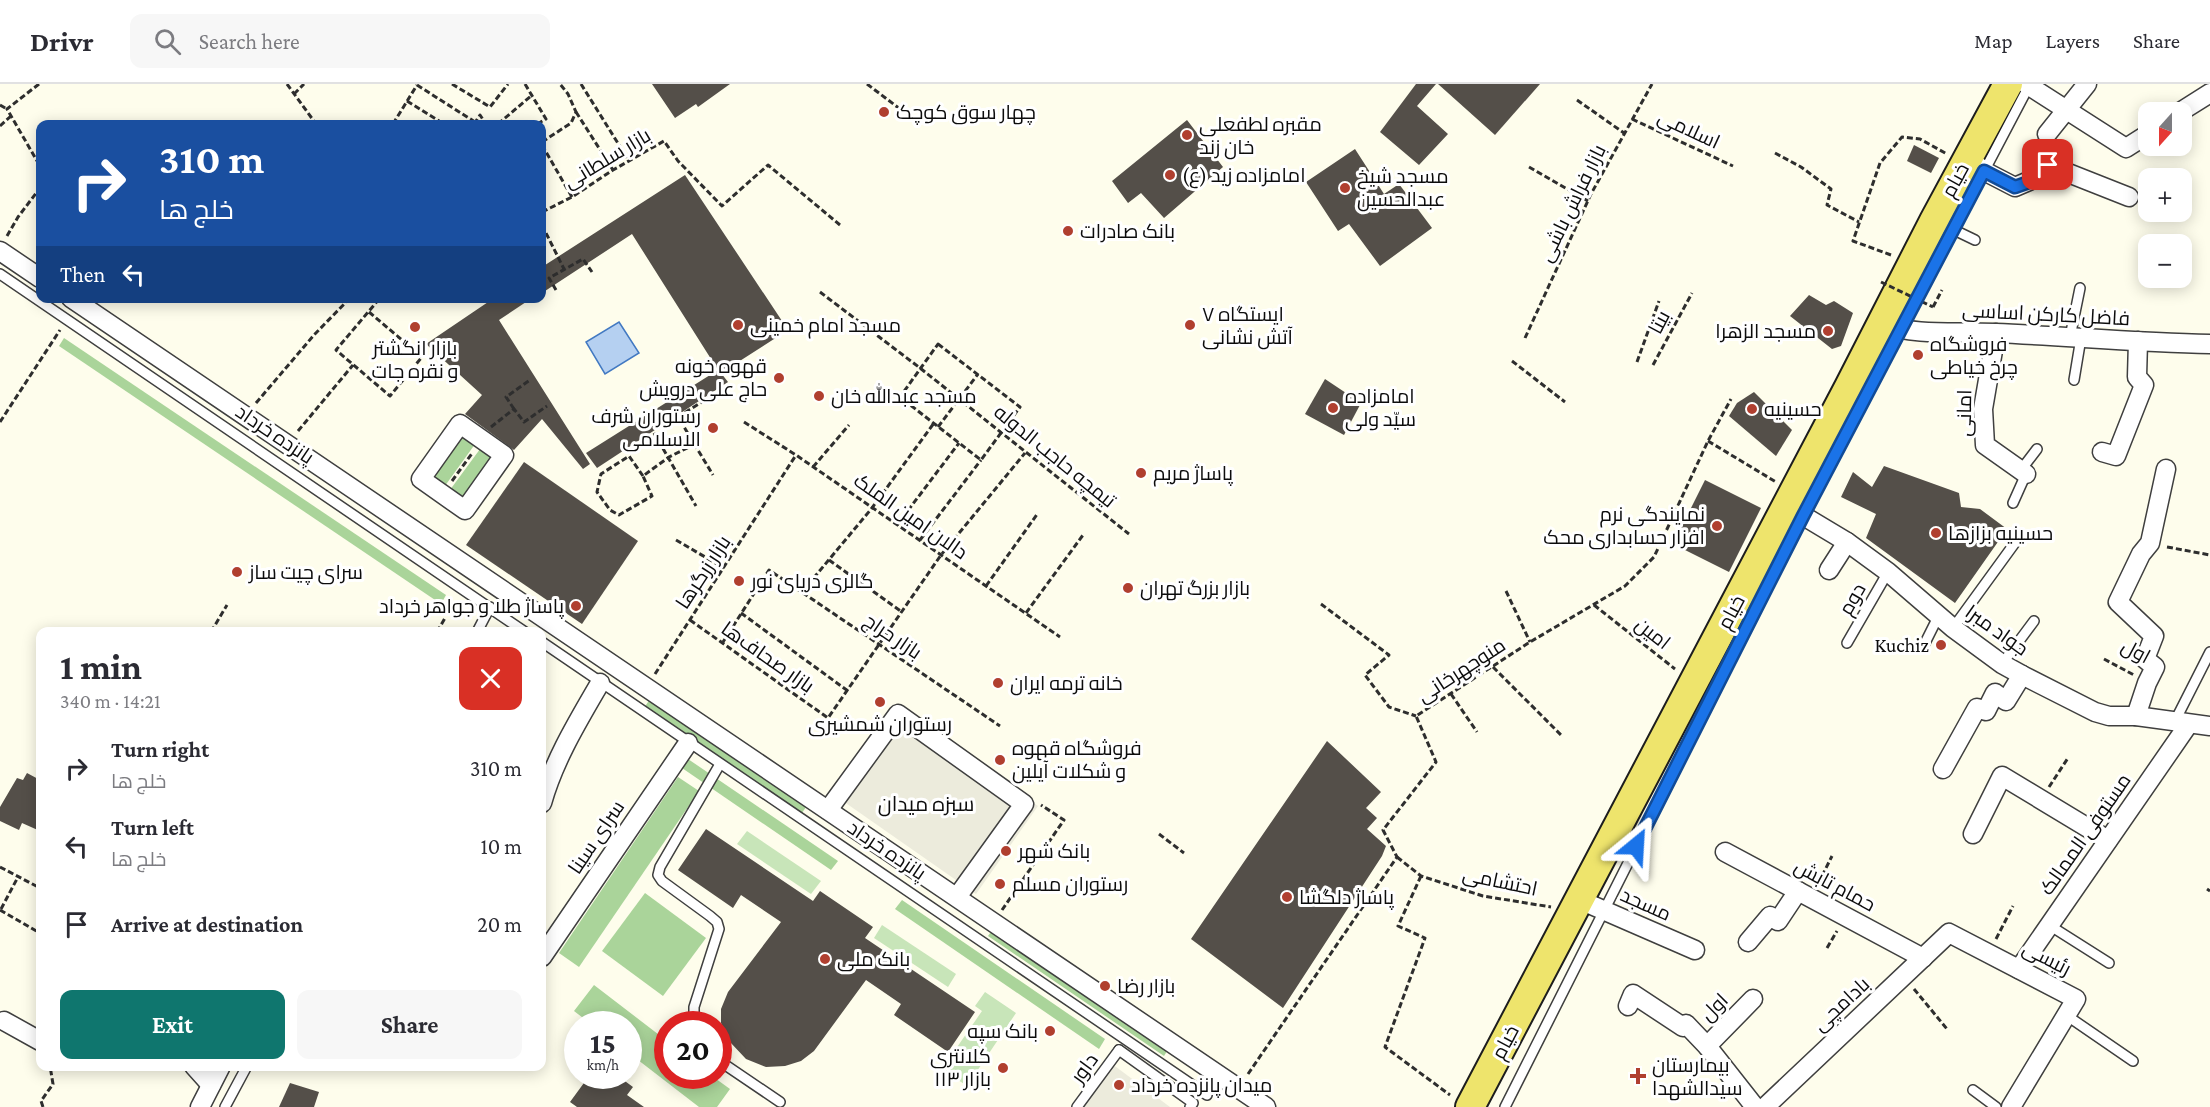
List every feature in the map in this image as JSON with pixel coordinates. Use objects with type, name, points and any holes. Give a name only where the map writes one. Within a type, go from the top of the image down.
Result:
[{"type":"main road","name":"خیام","points":[[1464,1104],[1586,907],[1693,683],[1794,505],[1890,327],[1912,263],[1944,225],[1972,164],[2023,85]]},
{"type":"street","points":[[2047,134],[2087,84]]},
{"type":"street","points":[[2023,85],[2126,148],[2138,140]]},
{"type":"street","points":[[2192,104],[2210,93]]},
{"type":"street","points":[[1972,164],[2015,187],[2029,182],[2039,168],[2048,165],[2129,197]]},
{"type":"street","points":[[2,246],[36,275]]},
{"type":"street","points":[[78,303],[1266,1107]]},
{"type":"street","name":"فاضل کارکن اساسی","points":[[1890,327],[2210,344]]},
{"type":"street","name":"امانی","points":[[1996,333],[1983,409],[1985,445],[2023,472]]},
{"type":"street","points":[[2102,452],[2116,456],[2144,385],[2137,377],[2138,341]]},
{"type":"street","points":[[460,424],[482,439],[504,455],[465,510],[421,479],[460,424]]},
{"type":"street","points":[[2136,716],[2155,667],[2145,658],[2154,636],[2118,602],[2141,554],[2150,543],[2166,469]]},
{"type":"street","name":"جواد مبرا","points":[[1794,505],[1888,572],[1953,628],[2001,664],[2095,712],[2109,716],[2136,716],[2210,726]]},
{"type":"street","points":[[1828,570],[1847,542]]},
{"type":"street","points":[[1943,769],[1977,708],[1986,711],[1995,693],[2006,701],[2022,675]]},
{"type":"street","points":[[546,779],[600,683]]},
{"type":"street","points":[[828,810],[898,714],[1024,804],[957,897]]},
{"type":"street","name":"مستوفی الممالک","points":[[2019,969],[2108,840],[2181,723]]},
{"type":"street","name":"سرای سینا","points":[[546,951],[688,742]]},
{"type":"street","points":[[1973,834],[2002,776],[2108,840]]},
{"type":"street","name":"حمام تابش","points":[[1725,852],[1923,958]]},
{"type":"street","points":[[1748,942],[1770,916],[1778,921],[1805,894]]},
{"type":"street","name":"مسجد","points":[[1586,907],[1695,950]]},
{"type":"street","name":"بادامچی","points":[[1766,1106],[1949,933]]},
{"type":"street","name":"رئیسی","points":[[1949,933],[2076,999],[2066,1015]]},
{"type":"street","name":"اول","points":[[1698,1044],[1753,999]]},
{"type":"street","points":[[1630,1000],[1683,1027],[1686,1024],[1698,1044],[1766,1106]]},
{"type":"street","points":[[2011,1107],[2066,1015]]},
{"type":"street","points":[[4,1021],[36,1039]]},
{"type":"street","points":[[198,1071],[211,1085]]},
{"type":"street","points":[[200,1107],[218,1071]]},
{"type":"lane","points":[[1890,327],[1944,225],[1975,240]]},
{"type":"lane","name":"پانزده خرداد","points":[[0,274],[36,299]]},
{"type":"lane","points":[[2074,380],[2080,288]]},
{"type":"lane","name":"پانزده خرداد","points":[[42,303],[518,627]]},
{"type":"lane","points":[[2013,502],[2023,472],[2037,449]]},
{"type":"lane","points":[[1505,1107],[1586,907],[1794,505]]},
{"type":"lane","points":[[1953,628],[2017,540]]},
{"type":"lane","name":"دوم","points":[[1847,643],[1888,572]]},
{"type":"lane","points":[[480,627],[490,608]]},
{"type":"lane","points":[[1925,643],[1939,615]]},
{"type":"lane","points":[[2001,664],[2034,621]]},
{"type":"lane","name":"پانزده خرداد","points":[[546,645],[1206,1095]]},
{"type":"lane","points":[[2181,723],[2210,652]]},
{"type":"lane","points":[[694,1011],[719,929],[717,922],[662,881],[658,875],[660,867],[720,764]]},
{"type":"lane","points":[[2049,925],[2109,963]]},
{"type":"lane","points":[[2066,1015],[2133,1061]]},
{"type":"lane","points":[[1119,1035],[1119,1050],[1191,1105]]},
{"type":"lane","name":"داور","points":[[1077,1107],[1119,1050]]},
{"type":"lane","points":[[732,1069],[780,1102]]},
{"type":"lane","points":[[225,1107],[244,1071]]},
{"type":"lane","points":[[1973,1090],[1996,1107]]},
{"type":"path","points":[[36,159],[11,116],[2,108],[39,84]]},
{"type":"path","points":[[287,84],[313,120]]},
{"type":"path","points":[[294,94],[304,84]]},
{"type":"path","points":[[396,120],[418,84],[471,120]]},
{"type":"path","points":[[452,84],[490,107],[508,84]]},
{"type":"path","points":[[525,84],[546,119],[544,120]]},
{"type":"path","points":[[560,84],[612,170]]},
{"type":"path","points":[[581,84],[629,161]]},
{"type":"path","points":[[867,84],[904,112]]},
{"type":"path","name":"بازار فراش باشی","points":[[1524,338],[1588,201],[1652,84]]},
{"type":"path","points":[[503,120],[532,96]]},
{"type":"path","points":[[1577,99],[1624,133]]},
{"type":"path","points":[[407,101],[438,120]]},
{"type":"path","points":[[546,141],[571,123],[576,112]]},
{"type":"path","points":[[0,126],[11,116]]},
{"type":"path","name":"اسلامی","points":[[1632,119],[1733,166]]},
{"type":"path","points":[[1912,263],[1853,241],[1880,163],[1902,137],[1920,140],[1972,164]]},
{"type":"path","name":"بازار سلطانی","points":[[546,210],[572,197],[612,170],[664,141],[678,161],[722,206],[768,165],[840,225]]},
{"type":"path","points":[[546,151],[572,197]]},
{"type":"path","points":[[1775,153],[1801,166],[1831,189],[1827,205],[1860,222]]},
{"type":"path","points":[[1529,167],[1588,201]]},
{"type":"path","points":[[2,246],[18,217],[36,193]]},
{"type":"path","points":[[546,233],[564,269]]},
{"type":"path","points":[[556,290],[549,278],[583,259],[591,272]]},
{"type":"path","points":[[1881,282],[1933,307],[1942,290]]},
{"type":"path","name":"تیمچه حاجب الدوله","points":[[820,292],[920,368],[1129,534]]},
{"type":"path","name":"بیتا","points":[[1653,365],[1692,293]]},
{"type":"path","points":[[1637,362],[1659,301]]},
{"type":"path","points":[[245,416],[314,335],[345,303]]},
{"type":"path","points":[[369,312],[422,357],[390,396],[336,351],[376,303]]},
{"type":"path","points":[[0,422],[67,320]]},
{"type":"path","points":[[920,541],[981,460],[1020,407],[938,344],[900,397],[981,460]]},
{"type":"path","points":[[1512,361],[1565,402]]},
{"type":"path","points":[[287,444],[353,365]]},
{"type":"path","points":[[938,427],[978,374]]},
{"type":"path","points":[[530,380],[506,397],[514,410],[524,422],[547,406]]},
{"type":"path","points":[[713,395],[678,417],[713,475]]},
{"type":"path","name":"منوچهرخانی","points":[[1397,857],[1383,830],[1436,762],[1416,716],[1530,642],[1625,586],[1654,557],[1708,441],[1731,399]]},
{"type":"path","points":[[493,424],[514,410]]},
{"type":"path","name":"دالان امین الملک","points":[[744,422],[796,455],[1060,637]]},
{"type":"path","points":[[802,592],[872,508],[934,423]]},
{"type":"path","points":[[813,467],[849,425]]},
{"type":"path","points":[[654,433],[696,506]]},
{"type":"path","points":[[443,494],[482,439]]},
{"type":"path","points":[[1708,441],[1794,505]]},
{"type":"path","points":[[897,525],[958,443]]},
{"type":"path","points":[[643,476],[669,457],[695,444]]},
{"type":"path","points":[[722,642],[741,613],[848,690],[941,555],[1025,453]]},
{"type":"path","name":"بازار زرگرها","points":[[646,687],[796,455]]},
{"type":"path","points":[[629,456],[643,476],[652,496],[619,515],[610,510],[597,492],[602,474],[629,456]]},
{"type":"path","points":[[986,586],[1038,513]]},
{"type":"path","points":[[1026,614],[1083,536]]},
{"type":"path","points":[[676,540],[724,568]]},
{"type":"path","points":[[2150,543],[2210,555]]},
{"type":"path","points":[[829,560],[902,612]]},
{"type":"path","name":"بازار حراج","points":[[741,613],[769,570],[1000,726]]},
{"type":"path","points":[[1506,591],[1530,642]]},
{"type":"path","points":[[1321,604],[1389,655],[1365,675],[1389,707],[1416,716]]},
{"type":"path","points":[[214,627],[228,605]]},
{"type":"path","name":"امین","points":[[1594,605],[1693,683]]},
{"type":"path","points":[[440,627],[445,618]]},
{"type":"path","name":"بازار صحاف‌ها","points":[[690,620],[828,718],[848,690]]},
{"type":"path","name":"اول","points":[[2103,659],[2147,683]]},
{"type":"path","points":[[1493,667],[1563,738]]},
{"type":"path","points":[[1451,694],[1477,732]]},
{"type":"path","points":[[2040,799],[2068,758]]},
{"type":"path","points":[[994,922],[1064,820]]},
{"type":"path","points":[[1159,834],[1184,853]]},
{"type":"path","points":[[1805,894],[1832,856]]},
{"type":"path","points":[[1239,1088],[1397,857],[1421,876],[1398,926],[1425,938],[1385,1047],[1464,1104]]},
{"type":"path","points":[[0,867],[36,886]]},
{"type":"path","name":"احتشامی","points":[[1421,876],[1483,896],[1586,907]]},
{"type":"path","points":[[18,877],[0,910],[36,931]]},
{"type":"path","points":[[1988,954],[2013,906]]},
{"type":"path","points":[[1904,976],[1947,1029]]},
{"type":"path","points":[[43,1107],[41,1101],[53,1083],[51,1071]]},
{"type":"green space","points":[[64,338],[446,595],[441,604],[59,346]]},
{"type":"green space","points":[[460,429],[478,440],[442,490],[425,478]]},
{"type":"green space","points":[[483,445],[500,457],[464,506],[447,494]]},
{"type":"green space","points":[[650,699],[808,804],[802,813],[644,708]]},
{"type":"green space","points":[[688,759],[838,861],[831,870],[682,768]]},
{"type":"green space","points":[[678,777],[699,791],[579,967],[559,953]]},
{"type":"green space","points":[[747,831],[821,881],[811,894],[737,844]]},
{"type":"green space","points":[[645,893],[706,938],[663,996],[602,951]]},
{"type":"green space","points":[[902,900],[1105,1039],[1099,1049],[895,909]]},
{"type":"green space","points":[[882,925],[956,974],[948,987],[874,938]]},
{"type":"green space","points":[[993,929],[1169,1048],[1164,1056],[988,936]]},
{"type":"green space","points":[[594,985],[628,1011],[574,1011]]},
{"type":"green space","points":[[985,992],[1016,1013],[967,1086],[942,1069],[982,1011],[975,1006]]},
{"type":"green space","points":[[642,1022],[654,1031],[654,1072],[642,1063]]},
{"type":"green space","points":[[676,1089],[730,1089],[717,1107],[699,1107]]},
{"type":"shaded area","name":"سبزه میدان","points":[[893,704],[1038,806],[976,894],[830,792]]},
{"type":"shaded area","name":"میدان پانزده خرداد","points":[[1112,1064],[1170,1107],[1081,1107]]},
{"type":"water","points":[[619,322],[639,353],[605,374],[586,342]]},
{"type":"building","points":[[652,84],[730,84],[698,107],[696,104],[675,118]]},
{"type":"building","points":[[1416,84],[1436,84],[1417,106],[1448,134],[1419,165],[1380,132]]},
{"type":"building","points":[[1438,84],[1540,84],[1495,135]]},
{"type":"building","points":[[1187,120],[1223,167],[1164,218],[1141,193],[1128,203],[1112,181]]},
{"type":"building","points":[[1914,145],[1939,158],[1931,173],[1907,161]]},
{"type":"building","points":[[1355,149],[1384,194],[1399,184],[1432,228],[1380,266],[1349,224],[1338,231],[1306,182]]},
{"type":"building","name":"مسجد امام خمینی","points":[[685,175],[788,330],[721,373],[728,382],[597,468],[586,453],[718,370],[632,234],[546,290],[546,264]]},
{"type":"building","name":"مسجد الزهرا","points":[[1809,295],[1826,305],[1834,301],[1853,313],[1841,346],[1832,349],[1790,316]]},
{"type":"building","points":[[487,303],[524,303],[499,320],[590,464],[583,469],[542,419],[514,450],[465,414],[482,395],[426,344]]},
{"type":"building","name":"امامزاده سیّد ولی","points":[[1325,379],[1361,403],[1344,435],[1305,414]]},
{"type":"building","name":"حسینیه","points":[[1754,392],[1792,430],[1776,456],[1729,416],[1737,403]]},
{"type":"building","points":[[524,462],[638,541],[582,624],[466,545]]},
{"type":"building","name":"حسینیه بزازها","points":[[1884,466],[1959,493],[1961,507],[1980,509],[2007,529],[1955,603],[1866,538],[1876,514],[1841,497],[1853,472],[1872,487]]},
{"type":"building","name":"نمایندگی نرم افزار حسابداری محک","points":[[1705,480],[1761,508],[1729,572],[1673,544]]},
{"type":"building","name":"پاساژ دلگشا","points":[[1327,741],[1381,792],[1366,808],[1377,818],[1367,829],[1386,846],[1382,856],[1283,1008],[1191,939]]},
{"type":"building","points":[[27,773],[36,778],[36,829],[22,823],[19,830],[0,821],[0,807],[17,778],[23,780]]},
{"type":"building","name":"بانک ملی","points":[[706,829],[813,901],[820,891],[873,927],[865,938],[975,1012],[948,1052],[894,1015],[901,1004],[866,980],[814,1051],[801,1061],[785,1066],[766,1067],[746,1059],[732,1044],[732,1011],[721,1011],[721,1009],[728,992],[781,922],[741,895],[733,908],[678,870]]},
{"type":"building","points":[[290,1083],[319,1092],[314,1107],[279,1107]]},
{"type":"building","points":[[580,1089],[632,1089],[627,1095],[644,1107],[577,1107],[570,1102]]},
{"type":"place","name":"چهار سوق کوچک","points":[[884,112]]},
{"type":"place","name":"مقبره لطفعلی خان زند","points":[[1187,135]]},
{"type":"place","name":"امامزاده زید (ع)","points":[[1170,175]]},
{"type":"place","name":"مسجد شیخ عبدالحسین","points":[[1345,188]]},
{"type":"place","name":"بانک صادرات","points":[[1068,231]]},
{"type":"place","name":"مسجد امام خمینی","points":[[738,325]]},
{"type":"place","name":"ایستگاه ۷ آتش نشانی","points":[[1190,325]]},
{"type":"place","name":"بازار انگشتر و نقره‌ جات","points":[[415,327]]},
{"type":"place","name":"مسجد الزهرا","points":[[1828,331]]},
{"type":"place","name":"فروشگاه چرخ خیاطی","points":[[1918,355]]},
{"type":"place","name":"قهوه خونه حاج علی درویش","points":[[779,378]]},
{"type":"place","name":"مسجد عبدالله خان","points":[[819,396]]},
{"type":"place","name":"امامزاده سیّد ولی","points":[[1333,408]]},
{"type":"place","name":"حسینیه","points":[[1752,409]]},
{"type":"place","name":"رستوران شرف الاسلامی","points":[[713,428]]},
{"type":"place","name":"پاساژ مریم","points":[[1141,473]]},
{"type":"place","name":"نمایندگی نرم افزار حسابداری محک","points":[[1717,526]]},
{"type":"place","name":"حسینیه بزازها","points":[[1936,533]]},
{"type":"place","name":"سرای چیت ساز","points":[[237,572]]},
{"type":"place","name":"گالری دریای نور","points":[[739,581]]},
{"type":"place","name":"بازار بزرگ تهران","points":[[1128,588]]},
{"type":"place","name":"پاساژ طلا و جواهر خرداد","points":[[576,606]]},
{"type":"place","name":"Kuchiz","points":[[1941,645]]},
{"type":"place","name":"خانه ترمه ایران","points":[[998,683]]},
{"type":"place","name":"رستوران شمشيری","points":[[880,702]]},
{"type":"place","name":"فروشگاه قهوه و شکلات آیلین","points":[[1000,760]]},
{"type":"place","name":"بانک شهر","points":[[1006,851]]},
{"type":"place","name":"رستوران مسلم","points":[[1000,884]]},
{"type":"place","name":"پاساژ دلگشا","points":[[1287,897]]},
{"type":"place","name":"بانک ملی","points":[[825,959]]},
{"type":"place","name":"بازار رضا","points":[[1105,986]]},
{"type":"place","name":"بانک سپه","points":[[1050,1031]]},
{"type":"place","name":"کلانتری ۱۱۳ بازار","points":[[1003,1068]]},
{"type":"place","name":"بیمارستان سیدالشهدا","points":[[1638,1076]]},
{"type":"place","name":"میدان پانزده خرداد","points":[[1119,1085]]},
{"type":"district","name":"سبزه میدان","points":[[926,804]]},
{"type":"route","points":[[1636,846],[1803,516],[1984,171],[2015,187],[2029,182],[2039,168],[2048,165]]}]
